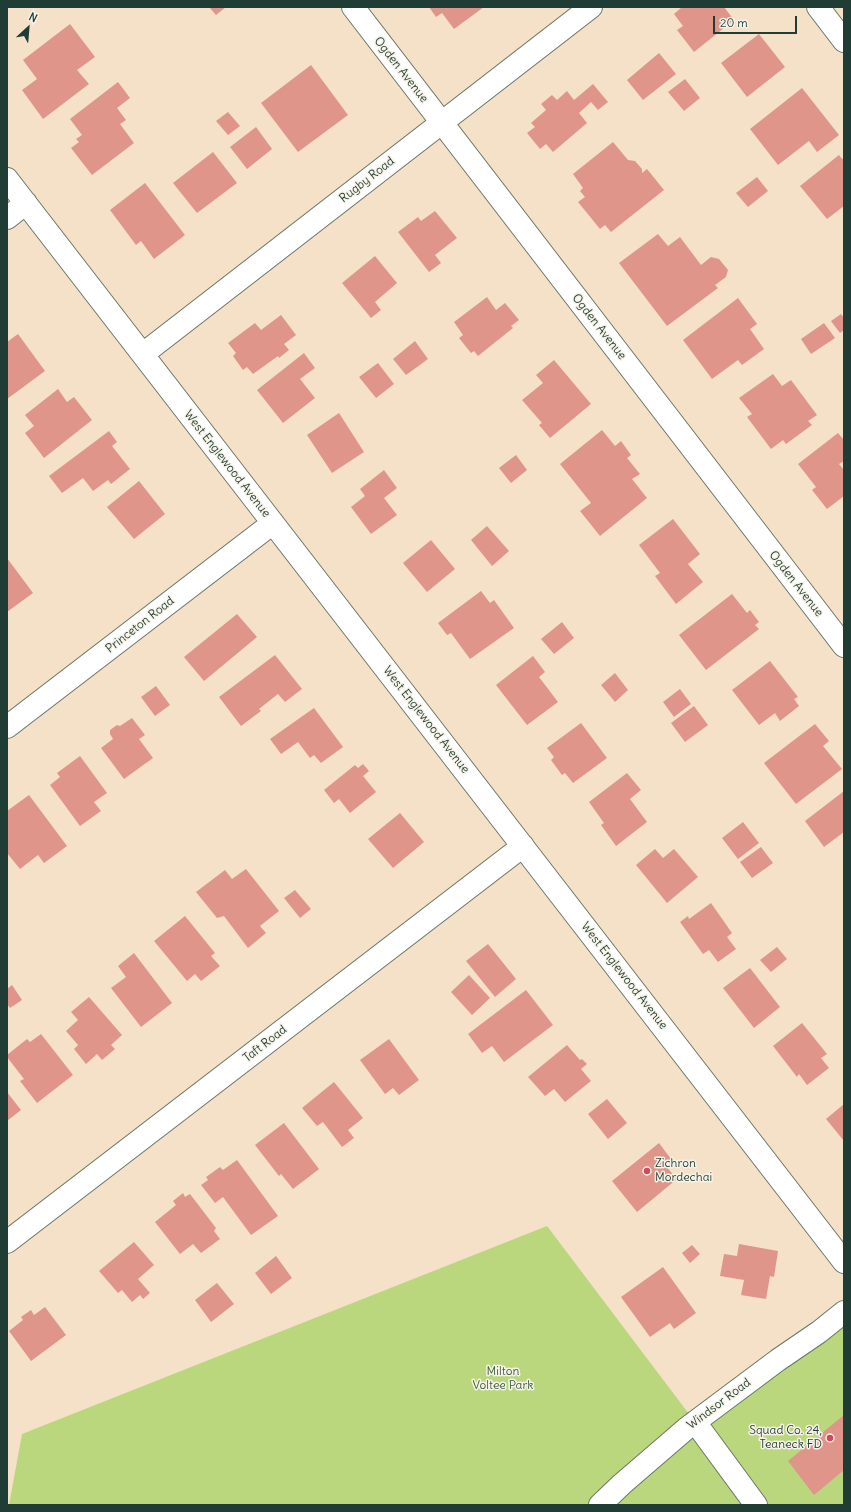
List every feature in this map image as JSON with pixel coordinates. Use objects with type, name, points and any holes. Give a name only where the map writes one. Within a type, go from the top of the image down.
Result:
[{"type":"street","name":"Ogden Avenue","points":[[353,7],[844,646]]},
{"type":"street","name":"Rugby Road","points":[[142,354],[591,7]]},
{"type":"street","points":[[818,7],[844,41]]},
{"type":"street","name":"West Englewood Avenue","points":[[7,179],[844,1262]]},
{"type":"street","points":[[7,218],[26,203]]},
{"type":"street","name":"Princeton Road","points":[[7,727],[273,523]]},
{"type":"street","name":"Taft Road","points":[[7,1242],[523,846]]},
{"type":"street","name":"Windsor Road","points":[[600,1505],[622,1484],[695,1422],[844,1312]]},
{"type":"street","points":[[695,1422],[756,1505]]},
{"type":"green space","name":"Milton Voltee Park","points":[[547,1226],[695,1422],[844,1312],[844,1505],[9,1505],[22,1434]]},
{"type":"building","points":[[209,7],[226,7],[216,15]]},
{"type":"building","points":[[429,7],[484,7],[454,29],[442,13],[436,17]]},
{"type":"building","points":[[682,7],[724,7],[734,20],[694,52],[677,30],[683,26],[674,14]]},
{"type":"building","points":[[70,24],[95,57],[77,70],[89,84],[43,119],[22,90],[37,79],[23,60]]},
{"type":"building","points":[[759,34],[785,67],[747,97],[721,63]]},
{"type":"building","points":[[659,53],[676,74],[643,100],[627,80]]},
{"type":"building","points":[[311,65],[348,115],[298,152],[261,103]]},
{"type":"building","points":[[685,79],[700,98],[684,111],[668,92]]},
{"type":"building","points":[[118,82],[130,98],[117,108],[126,120],[120,124],[134,143],[92,175],[71,148],[79,142],[76,139],[82,135],[70,119]]},
{"type":"building","points":[[593,84],[608,102],[598,110],[591,102],[579,113],[587,123],[553,152],[546,144],[540,149],[527,133],[535,127],[531,123],[546,110],[541,104],[552,95],[557,100],[567,91],[574,100]]},
{"type":"building","points":[[802,88],[839,135],[817,152],[809,141],[778,165],[750,129]]},
{"type":"building","points":[[228,112],[240,126],[228,135],[216,121]]},
{"type":"building","points":[[256,127],[272,149],[247,169],[230,147]]},
{"type":"building","points":[[613,142],[628,160],[635,161],[642,169],[642,173],[647,169],[664,190],[611,232],[605,225],[600,229],[578,202],[585,197],[580,191],[583,188],[573,174]]},
{"type":"building","points":[[213,152],[237,183],[197,213],[173,183]]},
{"type":"building","points":[[839,155],[842,159],[844,158],[844,206],[827,219],[800,186]]},
{"type":"building","points":[[757,177],[768,191],[748,207],[736,193]]},
{"type":"building","points":[[145,183],[185,235],[154,259],[141,241],[136,245],[110,210]]},
{"type":"building","points":[[435,211],[457,238],[435,255],[441,263],[429,272],[398,232],[418,217],[421,221]]},
{"type":"building","points":[[658,234],[668,246],[680,237],[701,265],[711,257],[719,259],[728,270],[726,277],[715,285],[718,288],[667,326],[619,263]]},
{"type":"building","points":[[375,256],[397,283],[375,302],[381,310],[371,318],[342,283]]},
{"type":"building","points":[[487,297],[496,310],[505,303],[519,320],[511,326],[513,328],[478,356],[474,351],[471,353],[459,338],[463,335],[454,322]]},
{"type":"building","points":[[738,298],[757,324],[750,329],[764,349],[742,365],[738,360],[712,379],[683,340]]},
{"type":"building","points":[[841,314],[844,318],[844,330],[840,333],[831,321]]},
{"type":"building","points":[[281,315],[296,335],[284,344],[289,350],[253,374],[247,367],[243,370],[233,356],[236,353],[228,343],[255,323],[261,330]]},
{"type":"building","points":[[824,323],[835,338],[811,354],[801,339]]},
{"type":"building","points":[[18,334],[45,371],[7,399],[7,342]]},
{"type":"building","points":[[415,341],[428,359],[406,375],[393,359]]},
{"type":"building","points":[[304,353],[315,368],[300,379],[315,398],[283,423],[257,390]]},
{"type":"building","points":[[554,360],[591,404],[550,438],[539,425],[542,423],[522,400],[543,383],[536,375]]},
{"type":"building","points":[[378,363],[394,384],[376,398],[359,377]]},
{"type":"building","points":[[773,374],[782,386],[791,380],[817,415],[808,421],[812,425],[786,444],[783,440],[771,449],[747,417],[752,414],[739,398]]},
{"type":"building","points":[[58,389],[67,402],[74,397],[92,420],[44,458],[25,433],[34,426],[25,415]]},
{"type":"building","points":[[339,413],[364,452],[332,473],[307,435]]},
{"type":"building","points":[[602,430],[615,446],[621,441],[631,455],[627,458],[640,474],[632,479],[647,498],[600,536],[580,511],[591,503],[560,464]]},
{"type":"building","points":[[109,431],[117,442],[112,446],[130,469],[111,484],[108,480],[93,491],[83,478],[62,493],[49,476]]},
{"type":"building","points":[[838,433],[844,440],[844,461],[839,464],[844,470],[844,496],[827,509],[812,490],[816,487],[798,464]]},
{"type":"building","points":[[516,455],[527,470],[511,483],[499,468]]},
{"type":"building","points":[[384,470],[397,488],[384,498],[397,515],[371,534],[351,507],[365,496],[360,489]]},
{"type":"building","points":[[139,481],[165,514],[134,539],[107,507]]},
{"type":"building","points":[[673,519],[700,554],[688,564],[703,582],[676,604],[655,576],[660,573],[639,545]]},
{"type":"building","points":[[487,526],[509,551],[492,566],[471,540]]},
{"type":"building","points":[[431,540],[455,569],[427,592],[403,563]]},
{"type":"building","points":[[7,558],[33,593],[7,612]]},
{"type":"building","points":[[481,591],[490,603],[494,600],[514,628],[470,659],[451,633],[447,635],[438,623]]},
{"type":"building","points":[[732,594],[747,613],[750,610],[759,622],[755,625],[759,629],[706,670],[679,635]]},
{"type":"building","points":[[237,614],[257,637],[204,681],[184,657]]},
{"type":"building","points":[[562,622],[574,638],[554,654],[541,639]]},
{"type":"building","points":[[275,655],[302,689],[285,702],[278,694],[259,709],[261,711],[241,726],[219,697]]},
{"type":"building","points":[[533,656],[545,672],[539,677],[558,702],[527,725],[496,685]]},
{"type":"building","points":[[770,661],[798,697],[794,699],[799,706],[780,721],[775,713],[759,725],[732,690]]},
{"type":"building","points":[[615,673],[628,690],[615,702],[601,685]]},
{"type":"building","points":[[156,686],[170,705],[155,716],[141,697]]},
{"type":"building","points":[[680,689],[691,704],[674,717],[663,702]]},
{"type":"building","points":[[694,706],[708,725],[685,742],[671,723]]},
{"type":"building","points":[[314,708],[343,747],[321,763],[314,755],[310,758],[298,742],[281,754],[270,739]]},
{"type":"building","points":[[132,718],[145,735],[139,739],[153,758],[124,779],[101,748],[113,739],[110,734],[110,730],[117,725],[120,726]]},
{"type":"building","points":[[581,723],[607,758],[573,783],[565,773],[562,775],[551,760],[554,757],[547,748]]},
{"type":"building","points":[[815,724],[829,741],[823,746],[842,769],[796,804],[764,763]]},
{"type":"building","points":[[80,756],[107,793],[94,802],[101,811],[80,826],[50,785],[60,777],[57,773]]},
{"type":"building","points":[[363,764],[369,771],[363,776],[376,792],[350,813],[339,799],[334,803],[324,790],[355,765],[358,768]]},
{"type":"building","points":[[627,773],[641,790],[630,799],[647,822],[616,846],[601,825],[604,823],[589,802]]},
{"type":"building","points":[[844,791],[844,832],[824,847],[805,821]]},
{"type":"building","points":[[29,795],[67,846],[44,863],[38,855],[20,869],[7,853],[7,811]]},
{"type":"building","points":[[400,813],[424,842],[393,868],[368,839]]},
{"type":"building","points":[[743,822],[759,843],[738,859],[722,838]]},
{"type":"building","points":[[761,847],[773,863],[752,878],[740,862]]},
{"type":"building","points":[[655,849],[663,858],[674,849],[698,877],[667,903],[636,865]]},
{"type":"building","points":[[246,869],[279,911],[260,926],[266,933],[248,948],[224,916],[217,918],[196,892],[225,870],[232,879]]},
{"type":"building","points":[[295,890],[311,909],[300,918],[284,898]]},
{"type":"building","points":[[711,903],[732,933],[727,937],[736,949],[718,962],[709,950],[703,954],[680,922],[688,916],[689,919]]},
{"type":"building","points":[[185,916],[215,953],[211,956],[220,966],[201,981],[195,974],[187,981],[154,941]]},
{"type":"building","points":[[488,944],[516,979],[495,997],[466,961]]},
{"type":"building","points":[[777,947],[787,959],[771,972],[760,960]]},
{"type":"building","points":[[134,953],[172,1003],[141,1027],[111,988],[126,977],[118,966]]},
{"type":"building","points":[[750,968],[780,1007],[754,1028],[723,988]]},
{"type":"building","points":[[469,975],[490,998],[472,1015],[451,992]]},
{"type":"building","points":[[12,985],[22,1000],[10,1008],[7,1004],[7,989]]},
{"type":"building","points":[[526,990],[553,1025],[504,1062],[492,1046],[482,1053],[468,1034]]},
{"type":"building","points":[[89,997],[122,1035],[111,1045],[115,1049],[102,1060],[97,1054],[86,1064],[74,1049],[78,1045],[66,1031],[78,1020],[71,1012]]},
{"type":"building","points":[[802,1023],[827,1054],[821,1058],[829,1068],[807,1085],[799,1074],[797,1077],[773,1046]]},
{"type":"building","points":[[41,1034],[73,1075],[37,1103],[20,1081],[24,1079],[7,1055],[27,1039],[30,1042]]},
{"type":"building","points":[[389,1039],[419,1080],[399,1095],[393,1088],[385,1094],[360,1060]]},
{"type":"building","points":[[567,1045],[580,1060],[582,1059],[587,1064],[581,1069],[591,1081],[565,1102],[554,1089],[545,1096],[528,1077]]},
{"type":"building","points":[[334,1082],[363,1118],[348,1130],[354,1138],[342,1147],[323,1122],[317,1126],[302,1108]]},
{"type":"building","points":[[7,1092],[21,1110],[7,1121]]},
{"type":"building","points":[[607,1099],[627,1123],[608,1139],[588,1114]]},
{"type":"building","points":[[844,1104],[844,1141],[826,1119]]},
{"type":"building","points":[[284,1123],[319,1169],[293,1189],[281,1174],[279,1176],[255,1145]]},
{"type":"building","name":"Zichron Mordechai","points":[[659,1143],[671,1159],[664,1164],[677,1179],[637,1212],[612,1181]]},
{"type":"building","points":[[237,1160],[278,1216],[251,1235],[223,1197],[215,1203],[201,1185],[208,1180],[206,1177],[220,1167],[223,1170]]},
{"type":"building","points":[[183,1193],[185,1197],[190,1194],[216,1228],[214,1231],[220,1239],[201,1253],[193,1244],[180,1254],[155,1222],[176,1205],[173,1201]]},
{"type":"building","points":[[134,1242],[154,1265],[138,1279],[150,1293],[143,1299],[140,1295],[132,1302],[122,1290],[118,1293],[99,1271]]},
{"type":"building","points":[[739,1244],[778,1251],[774,1277],[770,1276],[766,1299],[741,1295],[744,1280],[720,1276],[724,1254],[737,1256]]},
{"type":"building","points":[[692,1245],[700,1254],[690,1263],[682,1253]]},
{"type":"building","points":[[276,1256],[292,1278],[271,1294],[255,1273]]},
{"type":"building","points":[[663,1267],[696,1313],[674,1329],[670,1323],[650,1337],[621,1297]]},
{"type":"building","points":[[217,1283],[234,1304],[211,1322],[195,1300]]},
{"type":"building","points":[[45,1307],[66,1335],[31,1361],[9,1331],[23,1320],[21,1317],[31,1310],[34,1315]]},
{"type":"building","name":"Squad Co. 24, Teaneck FD","points":[[844,1415],[844,1470],[814,1495],[788,1461]]},
{"type":"place","name":"Zichron Mordechai","points":[[647,1171]]},
{"type":"place","name":"Squad Co. 24, Teaneck FD","points":[[830,1438]]}]
